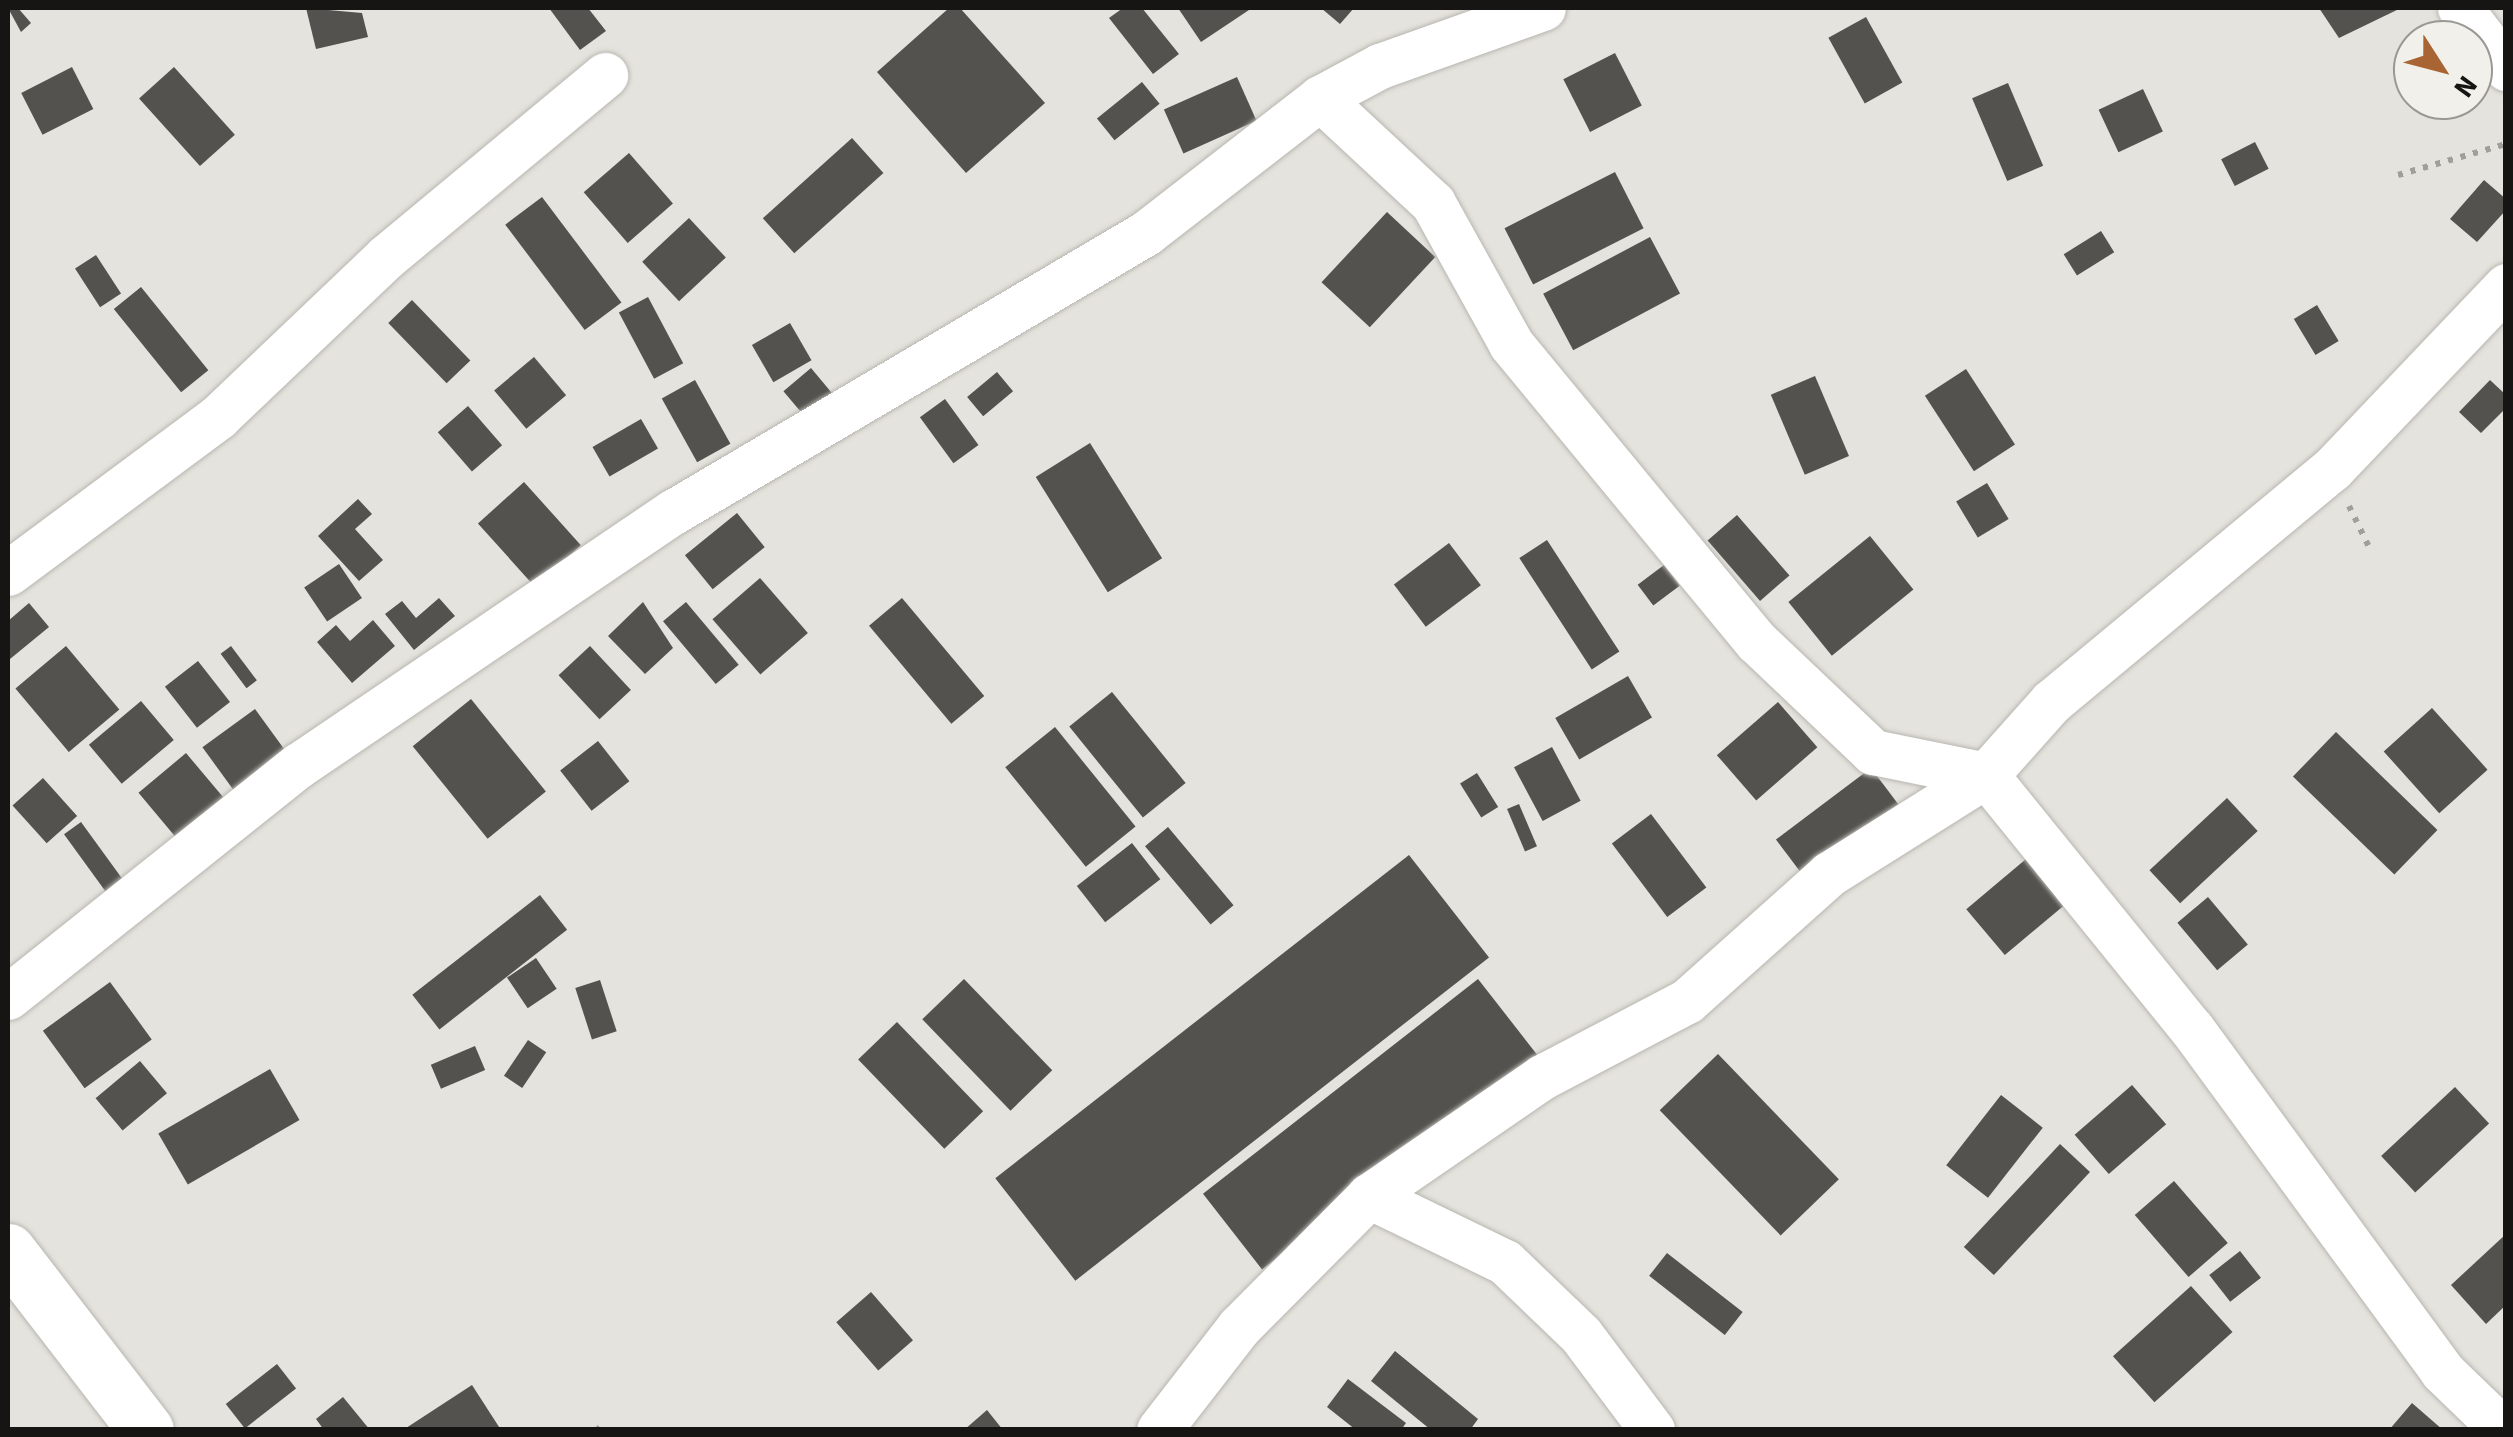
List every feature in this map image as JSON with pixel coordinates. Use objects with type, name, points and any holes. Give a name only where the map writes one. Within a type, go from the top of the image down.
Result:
[{"type":"street","points":[[8,997],[300,765],[673,512],[1146,233],[1320,98],[1380,66],[1542,8]]},
{"type":"street","points":[[2460,8],[2506,68]]},
{"type":"street","points":[[8,573],[218,416],[386,257],[604,75]]},
{"type":"street","points":[[1320,98],[1433,204],[1511,344],[1757,642],[1873,752],[1986,774],[2192,1028],[2442,1371],[2503,1430]]},
{"type":"street","points":[[1159,1430],[1239,1328],[1369,1196],[1542,1077],[1687,1001],[1830,874],[1986,774],[2050,702],[2332,468],[2506,286]]},
{"type":"street","points":[[1369,1196],[1475,1243],[1532,1284],[1652,1430]]},
{"type":"street","points":[[8,1250],[146,1430]]},
{"type":"path","points":[[2398,174],[2506,144]]},
{"type":"building","points":[[8,8],[18,8],[31,23],[21,32]]},
{"type":"building","points":[[306,8],[362,13],[368,37],[316,49]]},
{"type":"building","points":[[549,8],[588,8],[606,31],[580,50]]},
{"type":"building","points":[[949,8],[960,8],[1045,103],[966,173],[877,72]]},
{"type":"building","points":[[1123,8],[1142,8],[1179,54],[1153,74],[1109,18]]},
{"type":"building","points":[[1178,8],[1252,8],[1201,42]]},
{"type":"building","points":[[1321,8],[1354,8],[1340,24]]},
{"type":"building","points":[[2319,8],[2401,8],[2339,38]]},
{"type":"building","points":[[1866,17],[1902,83],[1865,103],[1828,38]]},
{"type":"building","points":[[1615,53],[1642,106],[1590,132],[1563,79]]},
{"type":"building","points":[[72,67],[93,109],[43,135],[21,93]]},
{"type":"building","points":[[174,67],[235,135],[200,166],[139,98]]},
{"type":"building","points":[[1237,77],[1257,121],[1183,153],[1164,110]]},
{"type":"building","points":[[1142,82],[1160,104],[1115,140],[1097,119]]},
{"type":"building","points":[[2008,83],[2043,166],[2007,181],[1972,98]]},
{"type":"building","points":[[2143,89],[2163,132],[2118,152],[2099,110]]},
{"type":"building","points":[[852,138],[883,173],[794,253],[763,218]]},
{"type":"building","points":[[2255,142],[2269,169],[2235,186],[2221,159]]},
{"type":"building","points":[[629,153],[673,204],[628,243],[584,192]]},
{"type":"building","points":[[1615,172],[1644,228],[1533,284],[1505,228]]},
{"type":"building","points":[[2484,180],[2506,199],[2506,210],[2477,242],[2450,219]]},
{"type":"building","points":[[542,197],[621,302],[585,330],[505,225]]},
{"type":"building","points":[[1387,212],[1435,257],[1370,327],[1322,282]]},
{"type":"building","points":[[689,218],[726,257],[679,301],[642,262]]},
{"type":"building","points":[[2101,231],[2114,252],[2077,276],[2064,254]]},
{"type":"building","points":[[1650,237],[1680,294],[1573,350],[1543,294]]},
{"type":"building","points":[[96,255],[121,294],[100,307],[75,269]]},
{"type":"building","points":[[141,287],[208,370],[181,392],[114,309]]},
{"type":"building","points":[[648,297],[683,363],[654,379],[619,312]]},
{"type":"building","points":[[412,300],[470,360],[447,383],[388,323]]},
{"type":"building","points":[[2317,305],[2339,341],[2315,355],[2294,319]]},
{"type":"building","points":[[790,323],[812,360],[773,382],[752,345]]},
{"type":"building","points":[[534,357],[566,395],[526,429],[494,390]]},
{"type":"building","points":[[811,368],[837,399],[809,422],[783,391]]},
{"type":"building","points":[[1966,369],[2015,444],[1974,471],[1925,396]]},
{"type":"building","points":[[997,372],[1013,391],[983,416],[967,397]]},
{"type":"building","points":[[1815,376],[1849,456],[1805,475],[1771,395]]},
{"type":"building","points":[[695,380],[730,444],[697,462],[662,398]]},
{"type":"building","points":[[2490,380],[2506,395],[2506,408],[2481,433],[2459,412]]},
{"type":"building","points":[[945,399],[979,445],[953,463],[920,417]]},
{"type":"building","points":[[468,406],[502,445],[472,471],[438,432]]},
{"type":"building","points":[[641,419],[658,448],[610,476],[593,447]]},
{"type":"building","points":[[1090,443],[1162,558],[1108,592],[1036,477]]},
{"type":"building","points":[[524,482],[581,545],[535,587],[478,523]]},
{"type":"building","points":[[1987,483],[2009,519],[1978,538],[1956,502]]},
{"type":"building","points":[[358,499],[372,514],[355,529],[383,560],[359,581],[318,536]]},
{"type":"building","points":[[737,513],[765,547],[713,589],[685,555]]},
{"type":"building","points":[[1737,515],[1789,575],[1760,601],[1708,541]]},
{"type":"building","points":[[1870,536],[1913,590],[1832,656],[1788,602]]},
{"type":"building","points":[[1547,540],[1619,652],[1592,670],[1519,558]]},
{"type":"building","points":[[1449,543],[1481,585],[1426,627],[1394,585]]},
{"type":"building","points":[[339,564],[362,598],[327,621],[304,587]]},
{"type":"building","points":[[1664,565],[1680,586],[1653,606],[1638,585]]},
{"type":"building","points":[[760,578],[808,633],[760,674],[712,619]]},
{"type":"building","points":[[439,598],[455,616],[414,650],[385,614],[402,601],[416,618]]},
{"type":"building","points":[[902,598],[984,696],[951,724],[869,626]]},
{"type":"building","points":[[643,602],[673,648],[645,674],[608,636]]},
{"type":"building","points":[[686,602],[739,665],[716,684],[663,621]]},
{"type":"building","points":[[29,603],[49,627],[10,659],[8,621]]},
{"type":"building","points":[[373,620],[395,646],[352,683],[317,642],[336,625],[350,641]]},
{"type":"building","points":[[66,646],[119,710],[69,752],[15,688]]},
{"type":"building","points":[[231,646],[257,680],[246,688],[221,654]]},
{"type":"building","points":[[590,646],[631,690],[599,719],[559,675]]},
{"type":"building","points":[[198,661],[230,702],[197,728],[165,687]]},
{"type":"building","points":[[1628,676],[1652,718],[1579,760],[1555,718]]},
{"type":"building","points":[[1112,692],[1186,783],[1143,818],[1069,727]]},
{"type":"building","points":[[471,699],[546,791],[488,839],[413,746]]},
{"type":"building","points":[[141,701],[174,740],[122,784],[89,745]]},
{"type":"building","points":[[1778,702],[1817,747],[1756,800],[1717,755]]},
{"type":"building","points":[[2432,708],[2488,770],[2439,813],[2384,751]]},
{"type":"building","points":[[255,709],[290,758],[238,796],[202,747]]},
{"type":"building","points":[[1055,727],[1136,826],[1086,867],[1005,767]]},
{"type":"building","points":[[2336,732],[2437,830],[2394,875],[2293,777]]},
{"type":"building","points":[[598,741],[629,781],[592,811],[560,771]]},
{"type":"building","points":[[1552,747],[1581,801],[1543,821],[1514,767]]},
{"type":"building","points":[[186,753],[231,807],[184,846],[139,793]]},
{"type":"building","points":[[1871,768],[1901,808],[1806,880],[1776,840]]},
{"type":"building","points":[[1477,773],[1498,807],[1481,818],[1460,784]]},
{"type":"building","points":[[43,778],[77,816],[47,843],[13,805]]},
{"type":"building","points":[[2227,798],[2258,831],[2180,903],[2149,870]]},
{"type":"building","points":[[1519,804],[1537,846],[1525,851],[1507,809]]},
{"type":"building","points":[[1651,814],[1706,887],[1667,917],[1612,843]]},
{"type":"building","points":[[81,822],[133,894],[116,906],[64,834]]},
{"type":"building","points":[[1168,827],[1234,905],[1211,924],[1145,846]]},
{"type":"building","points":[[1132,843],[1160,879],[1105,922],[1077,886]]},
{"type":"building","points":[[1409,855],[1489,957],[1075,1281],[995,1178]]},
{"type":"building","points":[[2026,859],[2065,905],[2005,955],[1966,909]]},
{"type":"building","points":[[540,895],[567,930],[439,1029],[412,995]]},
{"type":"building","points":[[2208,897],[2248,944],[2217,970],[2177,923]]},
{"type":"building","points":[[536,958],[557,989],[528,1008],[507,978]]},
{"type":"building","points":[[964,979],[1052,1070],[1010,1111],[922,1019]]},
{"type":"building","points":[[1478,979],[1537,1055],[1262,1270],[1203,1194]]},
{"type":"building","points":[[600,980],[617,1031],[592,1039],[575,988]]},
{"type":"building","points":[[110,982],[152,1039],[85,1088],[43,1031]]},
{"type":"building","points":[[897,1022],[983,1111],[944,1149],[858,1060]]},
{"type":"building","points":[[528,1040],[546,1052],[522,1088],[504,1076]]},
{"type":"building","points":[[475,1046],[485,1070],[441,1089],[431,1065]]},
{"type":"building","points":[[1718,1054],[1839,1179],[1781,1235],[1660,1110]]},
{"type":"building","points":[[140,1061],[167,1093],[123,1130],[96,1098]]},
{"type":"building","points":[[270,1069],[300,1120],[188,1185],[158,1134]]},
{"type":"building","points":[[2132,1085],[2166,1124],[2109,1174],[2075,1135]]},
{"type":"building","points":[[2455,1087],[2489,1124],[2415,1192],[2381,1156]]},
{"type":"building","points":[[2001,1095],[2043,1128],[1988,1198],[1946,1165]]},
{"type":"building","points":[[2060,1144],[2090,1172],[1994,1275],[1964,1247]]},
{"type":"building","points":[[2174,1181],[2228,1243],[2189,1277],[2135,1215]]},
{"type":"building","points":[[2506,1234],[2506,1305],[2486,1324],[2451,1285]]},
{"type":"building","points":[[2240,1251],[2261,1278],[2230,1302],[2209,1275]]},
{"type":"building","points":[[1667,1253],[1743,1312],[1725,1335],[1649,1276]]},
{"type":"building","points":[[2191,1286],[2232,1332],[2154,1402],[2113,1356]]},
{"type":"building","points":[[871,1292],[913,1340],[878,1370],[836,1322]]},
{"type":"building","points":[[1395,1351],[1478,1419],[1470,1430],[1431,1430],[1371,1381]]},
{"type":"building","points":[[277,1364],[296,1388],[245,1428],[226,1404]]},
{"type":"building","points":[[1348,1379],[1406,1423],[1401,1430],[1356,1430],[1327,1407]]},
{"type":"building","points":[[472,1385],[501,1430],[403,1430]]},
{"type":"building","points":[[343,1397],[370,1430],[324,1430],[316,1419]]},
{"type":"building","points":[[2412,1403],[2443,1430],[2389,1430]]},
{"type":"building","points":[[987,1410],[1003,1430],[964,1430]]}]
